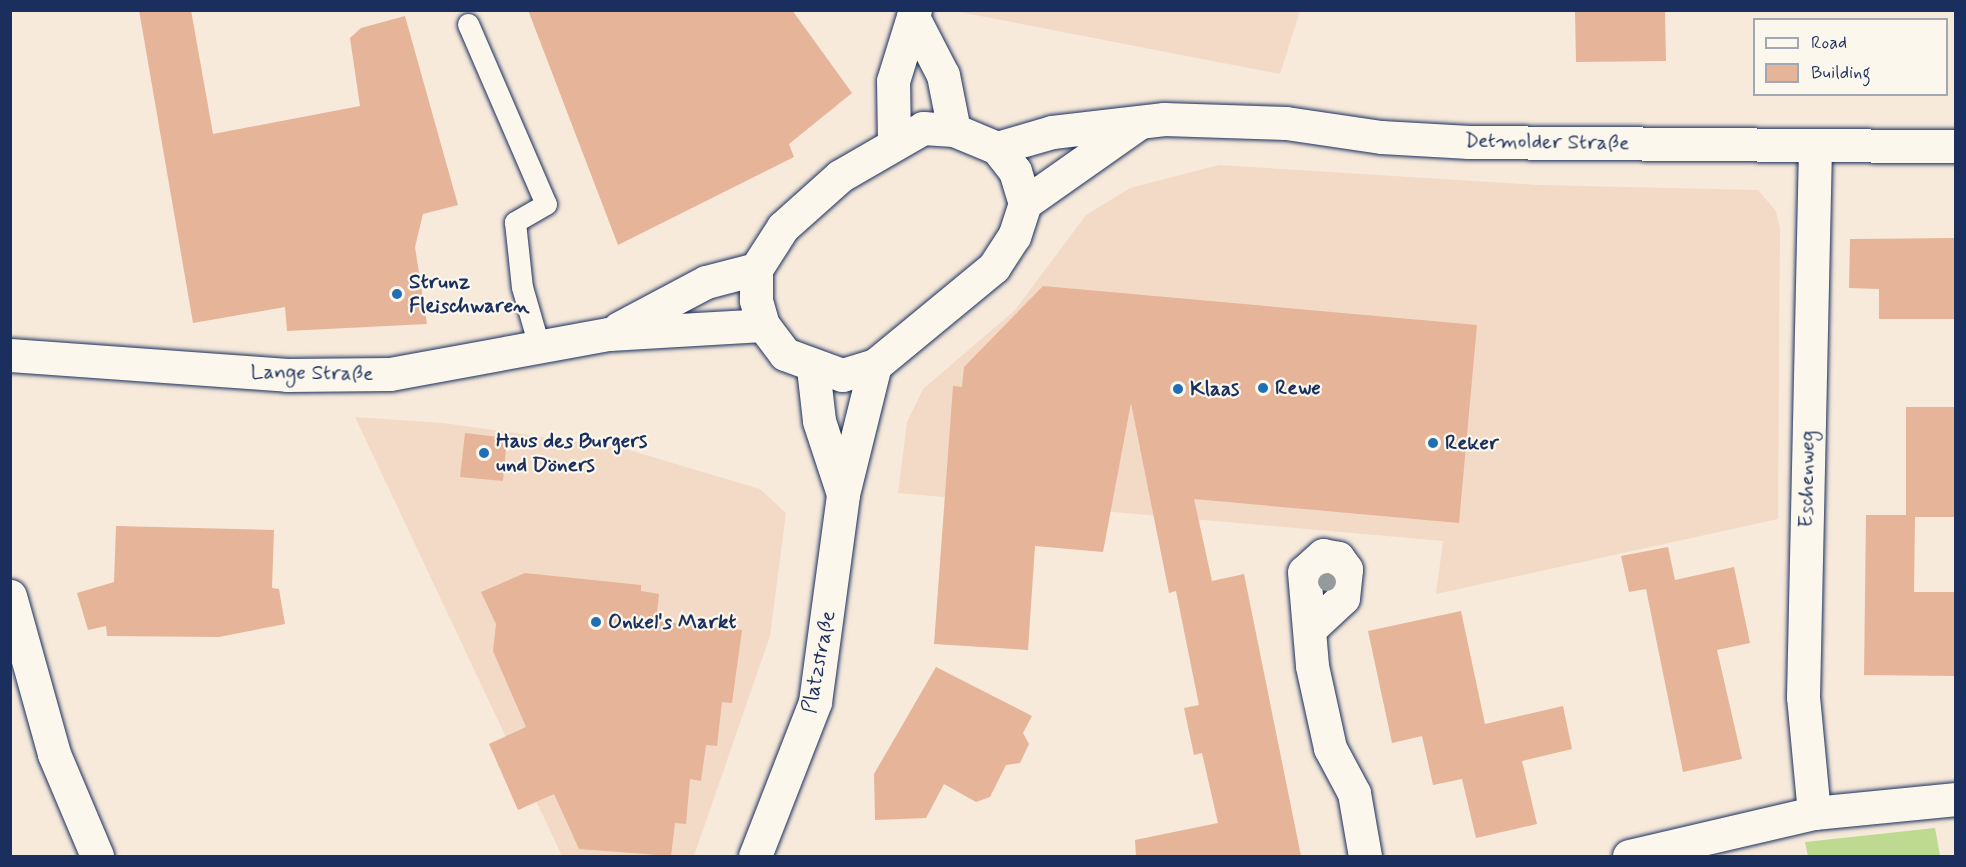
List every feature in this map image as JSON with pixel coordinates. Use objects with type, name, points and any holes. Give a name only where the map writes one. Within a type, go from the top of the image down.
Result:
[{"type":"main road","points":[[914,14],[944,75],[954,130]]},
{"type":"main road","points":[[894,142],[893,81],[914,14]]},
{"type":"main road","points":[[1025,203],[1140,122]]},
{"type":"main road","name":"Detmolder Straße","points":[[997,148],[1052,132],[1140,122],[1286,123],[1381,137],[1469,142],[1956,146]]},
{"type":"main road","points":[[923,128],[954,130],[997,148],[1015,171],[1025,203],[1014,236],[994,267],[875,365],[842,375],[813,368],[785,354],[763,325],[756,300],[756,269],[783,227],[840,176],[894,142],[923,128]]},
{"type":"main road","name":"Eschenweg","points":[[1814,813],[1803,697],[1815,145]]},
{"type":"main road","name":"Lange Straße","points":[[609,334],[706,282],[756,269]]},
{"type":"main road","name":"Lange Straße","points":[[10,355],[287,375],[390,374],[609,334],[763,325]]},
{"type":"main road","name":"Platzstraße","points":[[754,856],[815,702],[843,494],[875,365]]},
{"type":"main road","name":"Platzstraße","points":[[813,368],[819,421],[843,494]]},
{"type":"main road","points":[[10,596],[54,754],[97,856]]},
{"type":"main road","points":[[1313,626],[1312,666],[1330,748],[1354,793],[1365,856]]},
{"type":"main road","points":[[1629,856],[1814,813],[1956,799]]},
{"type":"lane","points":[[468,24],[546,204],[515,222],[522,286],[539,346]]},
{"type":"shaded area","points":[[954,10],[1300,11],[1280,74]]},
{"type":"shaded area","points":[[1219,165],[1538,185],[1758,190],[1776,211],[1780,229],[1778,519],[1436,594],[1443,541],[898,493],[907,422],[923,389],[1015,310],[1086,215],[1130,188]]},
{"type":"shaded area","points":[[355,417],[443,423],[622,448],[760,489],[786,513],[770,636],[694,856],[562,856]]},
{"type":"green space","points":[[1935,828],[1940,856],[1808,856],[1805,842]]},
{"type":"building","points":[[139,10],[191,10],[213,134],[360,106],[350,38],[361,28],[405,16],[458,205],[423,214],[415,247],[427,324],[287,331],[285,307],[193,323]]},
{"type":"building","points":[[528,10],[792,10],[852,93],[789,144],[794,157],[618,245]]},
{"type":"building","points":[[1575,10],[1665,10],[1666,61],[1576,62]]},
{"type":"building","points":[[1956,238],[1956,319],[1879,319],[1879,289],[1849,288],[1850,239]]},
{"type":"building","points":[[1043,286],[1477,325],[1459,523],[1194,499],[1212,581],[1244,574],[1301,856],[1136,856],[1135,840],[1218,823],[1202,753],[1194,755],[1184,708],[1199,705],[1176,591],[1169,593],[1131,403],[1103,552],[1035,546],[1028,650],[934,644],[953,386],[962,387],[964,367]]},
{"type":"building","points":[[1906,407],[1956,407],[1956,517],[1915,517],[1914,592],[1956,592],[1956,676],[1864,675],[1866,515],[1906,515]]},
{"type":"building","points":[[465,433],[507,438],[503,481],[460,477]]},
{"type":"building","points":[[116,526],[274,530],[272,588],[279,589],[285,624],[219,637],[107,636],[106,626],[88,630],[77,593],[114,582]]},
{"type":"building","points":[[1668,547],[1675,580],[1734,567],[1750,643],[1717,650],[1742,759],[1683,772],[1646,589],[1629,592],[1621,556]]},
{"type":"building","points":[[525,573],[641,585],[641,591],[659,594],[656,621],[742,630],[732,703],[722,702],[717,746],[706,745],[701,781],[690,779],[686,824],[675,823],[671,856],[579,849],[554,794],[518,810],[489,744],[526,727],[493,651],[496,624],[481,592]]},
{"type":"building","points":[[1461,611],[1485,724],[1563,706],[1572,749],[1522,761],[1537,824],[1476,838],[1462,779],[1433,785],[1422,736],[1392,743],[1368,631]]},
{"type":"building","points":[[936,667],[1032,716],[1023,733],[1029,744],[1020,763],[1006,765],[990,797],[976,802],[944,784],[926,818],[875,820],[874,774]]},
{"type":"place","name":"Strunz Fleischwaren","points":[[397,294]]},
{"type":"place","name":"Rewe","points":[[1263,388]]},
{"type":"place","name":"Klaas","points":[[1178,389]]},
{"type":"place","name":"Reker","points":[[1433,443]]},
{"type":"place","name":"Haus des Burgers und Döners","points":[[484,453]]},
{"type":"place","name":"Onkel's Markt","points":[[596,622]]}]
